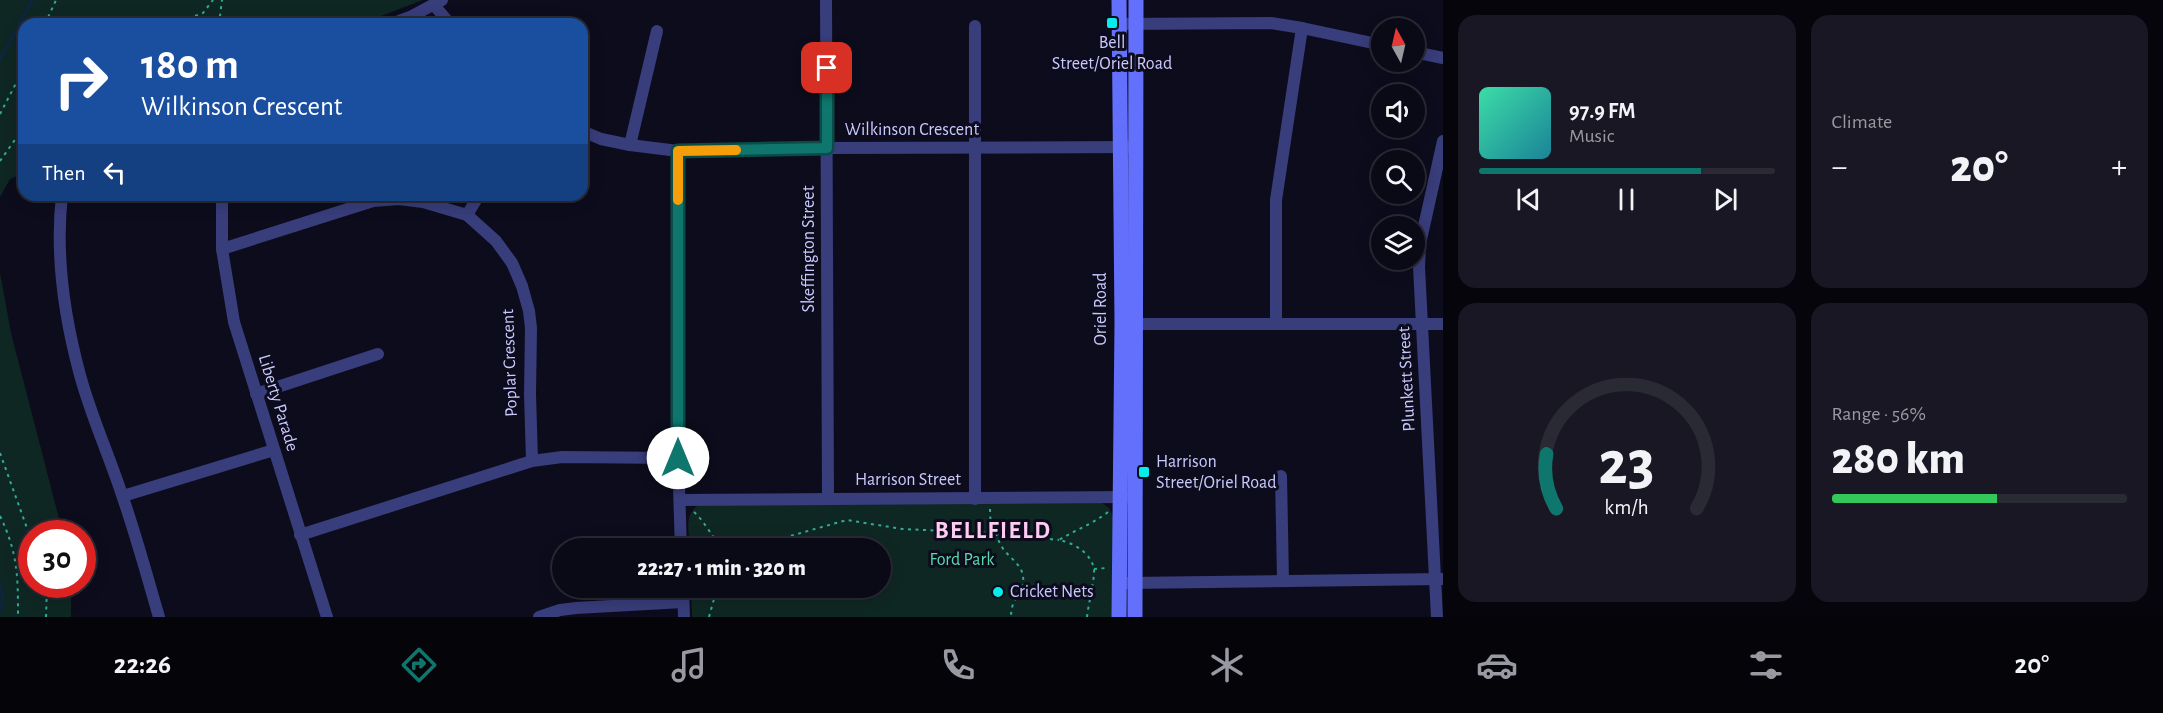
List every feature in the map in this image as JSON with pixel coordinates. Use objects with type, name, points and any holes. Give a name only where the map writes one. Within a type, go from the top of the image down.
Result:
[{"type":"main road","name":"Oriel Road","points":[[1119,0],[1119,148],[1136,497],[1135,617]]},
{"type":"main road","name":"Oriel Road","points":[[1119,617],[1115,503],[1128,324],[1137,147],[1136,0]]},
{"type":"street","name":"Skeffington Street","points":[[826,0],[828,498]]},
{"type":"street","points":[[404,18],[438,3],[447,18]]},
{"type":"street","points":[[1119,24],[1271,23],[1371,43]]},
{"type":"street","points":[[975,26],[975,499]]},
{"type":"street","points":[[1276,323],[1276,200],[1302,28]]},
{"type":"street","points":[[630,145],[657,32]]},
{"type":"street","points":[[1425,54],[1443,58]]},
{"type":"street","name":"Wilkinson Crescent","points":[[588,134],[601,139],[630,145],[678,151],[1137,147]]},
{"type":"street","name":"Plunkett Street","points":[[1437,617],[1439,579],[1419,267],[1420,244],[1443,141]]},
{"type":"street","points":[[678,151],[678,458],[685,500],[682,538]]},
{"type":"street","points":[[61,201],[59,224],[60,270],[65,308],[80,377],[123,496],[159,617]]},
{"type":"street","name":"Liberty Parade","points":[[222,201],[222,249],[234,322],[327,617]]},
{"type":"street","name":"Poplar Crescent","points":[[222,249],[373,201]]},
{"type":"street","name":"Poplar Crescent","points":[[417,201],[435,204],[467,215],[496,241],[512,263],[525,294],[531,328],[532,461]]},
{"type":"street","points":[[467,215],[475,201]]},
{"type":"street","points":[[1128,324],[1443,324]]},
{"type":"street","points":[[256,394],[378,354]]},
{"type":"street","points":[[123,496],[274,450]]},
{"type":"street","points":[[300,535],[532,461],[562,458],[678,458]]},
{"type":"street","points":[[1281,476],[1283,580]]},
{"type":"street","name":"Harrison Street","points":[[685,500],[975,499],[1115,503],[1136,497]]},
{"type":"street","points":[[1119,583],[1439,579]]},
{"type":"street","points":[[683,598],[684,617]]},
{"type":"street","points":[[539,617],[560,610],[576,608],[683,602]]},
{"type":"path","points":[[48,18],[56,0]]},
{"type":"path","points":[[190,18],[203,13],[213,0]]},
{"type":"path","points":[[220,18],[222,0]]},
{"type":"path","points":[[0,114],[18,80]]},
{"type":"path","points":[[0,161],[18,136]]},
{"type":"path","points":[[0,453],[24,520]]},
{"type":"path","points":[[685,500],[704,521],[714,538]]},
{"type":"path","points":[[1059,540],[1099,519],[1115,503]]},
{"type":"path","points":[[0,516],[9,534],[18,571],[18,617]]},
{"type":"path","points":[[783,538],[847,520],[902,529],[996,533],[1072,543],[1086,553],[1094,569],[1087,617]]},
{"type":"path","points":[[996,533],[1004,550],[1019,566],[1022,573],[1023,584],[1011,605],[1011,617]]},
{"type":"path","points":[[46,617],[47,598]]},
{"type":"path","points":[[709,617],[714,598]]},
{"type":"green space","points":[[0,0],[423,0],[376,18],[18,18],[18,176],[10,179],[0,197]]},
{"type":"green space","points":[[0,273],[11,333],[59,520],[18,520],[18,598],[71,598],[71,617],[0,617]]},
{"type":"green space","name":"Ford Park","points":[[1102,503],[1109,508],[1113,516],[1113,617],[692,617],[691,598],[891,598],[891,538],[689,538],[689,517],[701,504]]},
{"type":"waterway","points":[[22,18],[32,0]]},
{"type":"waterway","points":[[0,60],[18,26]]},
{"type":"waterway","points":[[0,585],[3,601],[0,611]]},
{"type":"slow traffic","points":[[678,200],[678,151],[736,150]]},
{"type":"place","name":"Bell Street/Oriel Road","points":[[1112,23]]},
{"type":"place","name":"Harrison Street/Oriel Road","points":[[1144,472]]},
{"type":"place","name":"Cricket Nets","points":[[998,592]]},
{"type":"district","name":"BELLFIELD","points":[[993,531]]},
{"type":"route","points":[[678,458],[678,151],[827,148],[827,68]]}]
